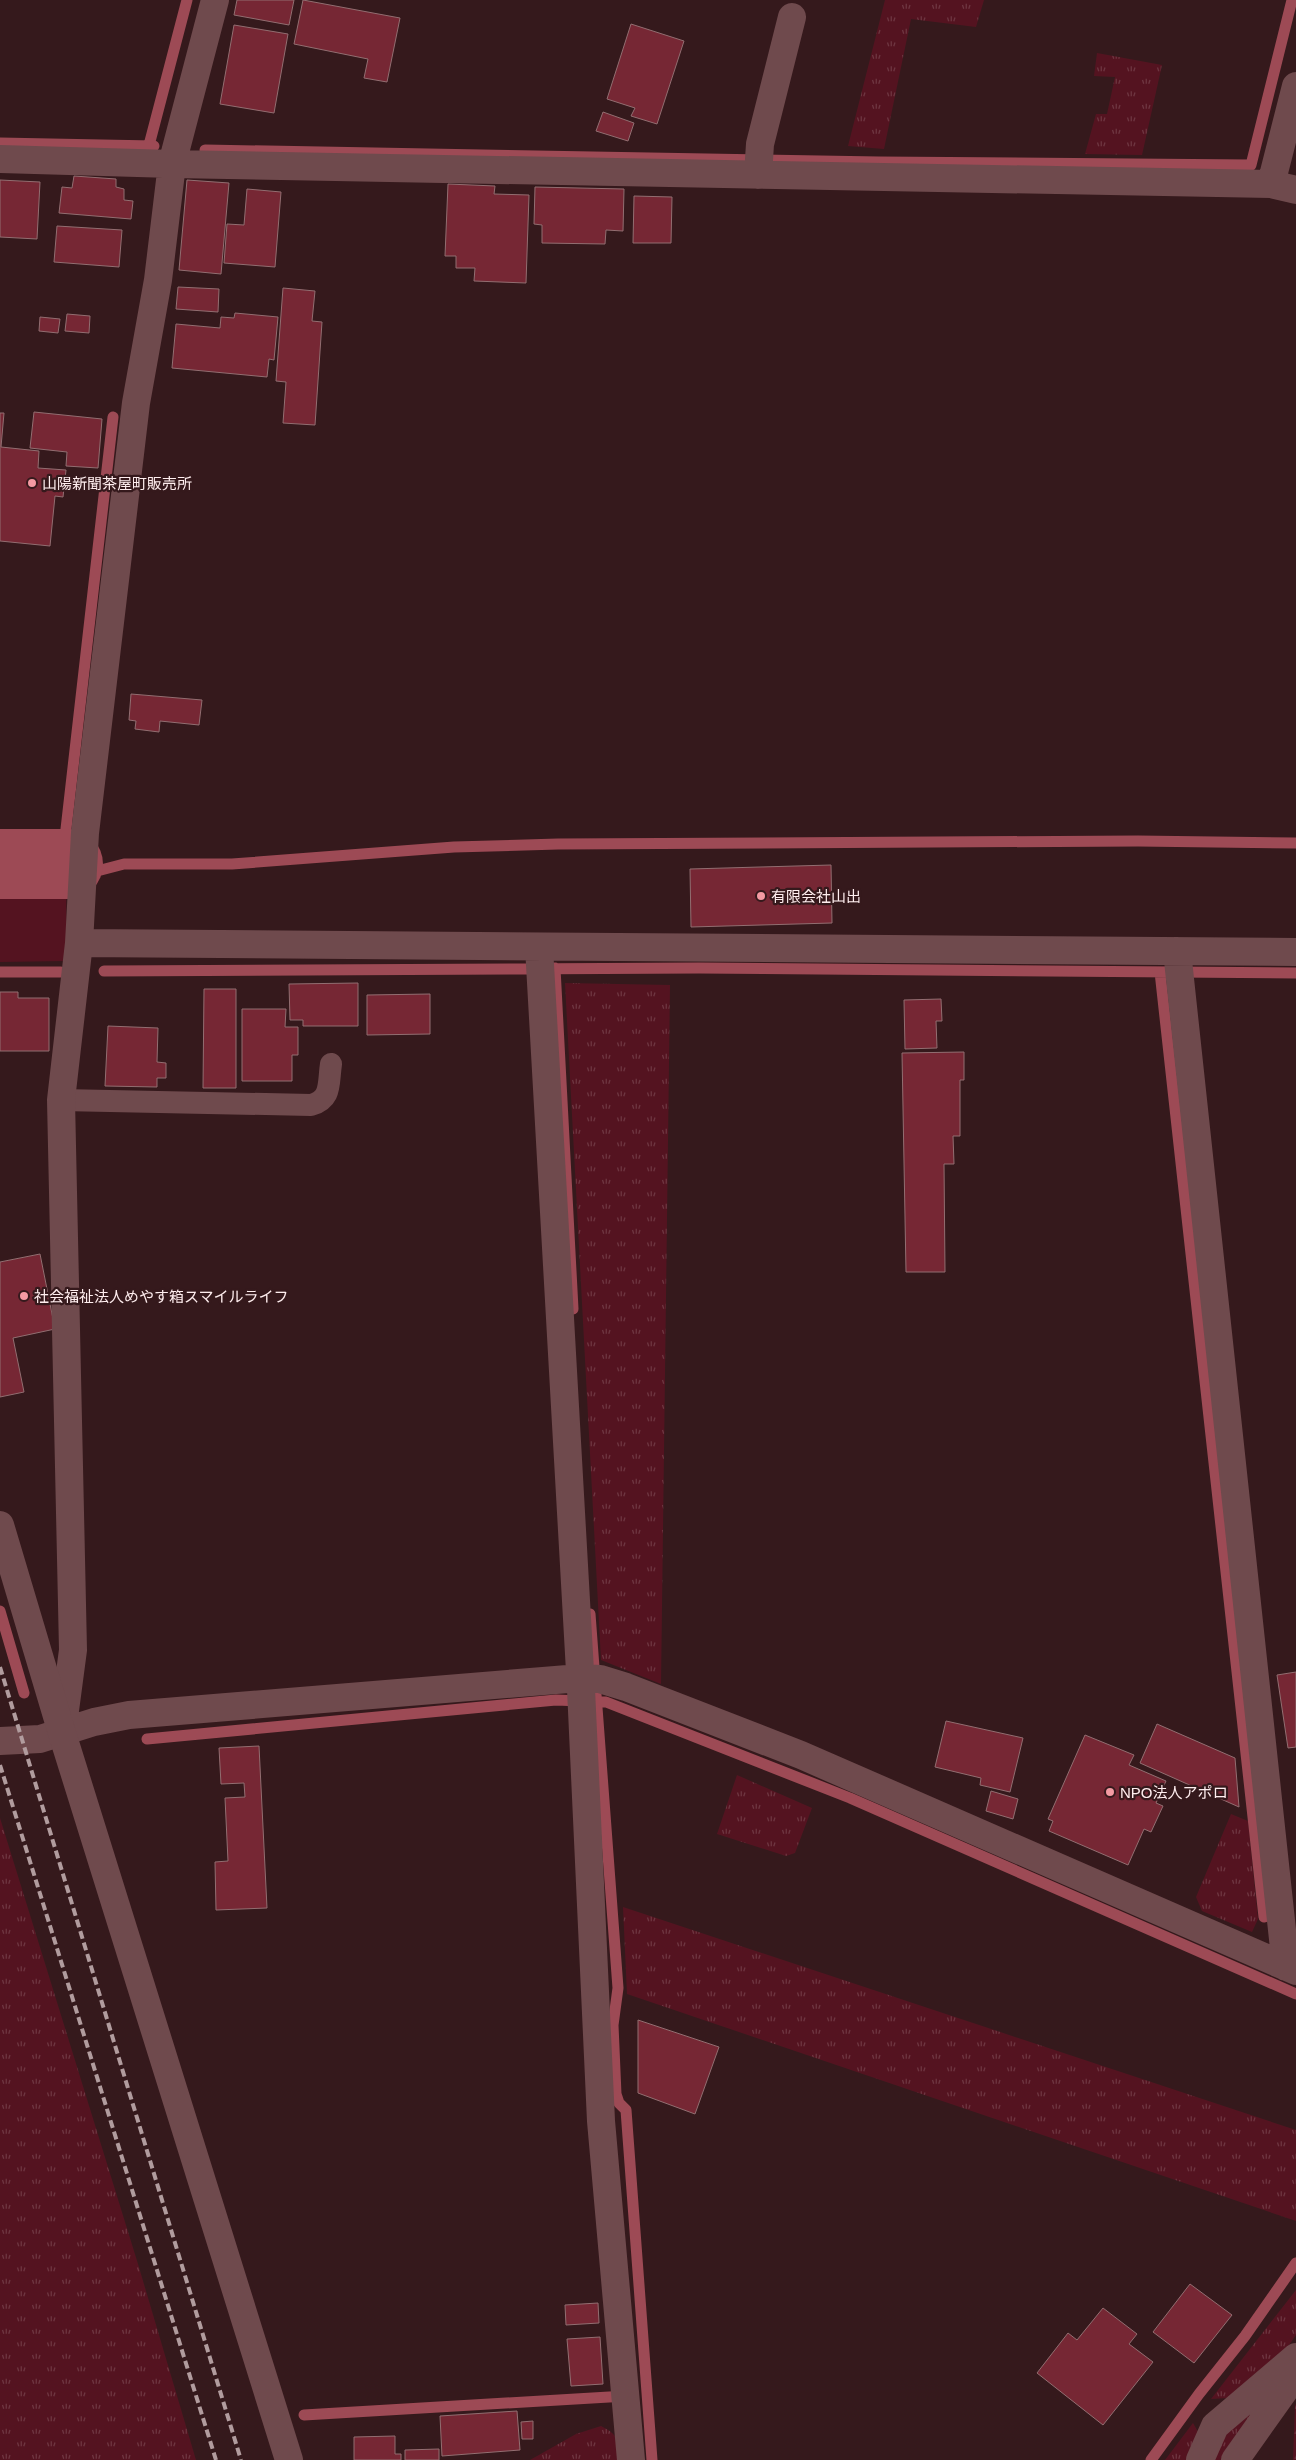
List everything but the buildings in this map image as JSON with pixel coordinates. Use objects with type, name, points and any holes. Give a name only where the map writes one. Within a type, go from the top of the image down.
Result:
[{"type":"street","points":[[62,1733],[73,1650],[62,1100],[79,943],[84,833],[136,403],[158,280],[172,164],[215,0]]},
{"type":"street","points":[[758,162],[792,17]]},
{"type":"street","points":[[0,159],[172,164],[758,162],[1284,187],[1296,86]]},
{"type":"street","points":[[79,943],[540,960],[1296,952]]},
{"type":"street","points":[[1177,953],[1291,1969]]},
{"type":"street","points":[[540,960],[586,1686],[601,2121],[631,2460]]},
{"type":"street","points":[[0,1525],[62,1733],[289,2460]]},
{"type":"street","points":[[0,1741],[40,1738],[94,1722],[129,1715],[586,1686],[626,1687],[801,1755],[1291,1969]]},
{"type":"street","points":[[1200,2460],[1215,2426],[1296,2357]]},
{"type":"street","points":[[1235,2460],[1296,2374]]},
{"type":"lane","points":[[62,1100],[311,1105],[322,1102],[327,1095],[331,1064]]},
{"type":"green space","points":[[885,0],[984,0],[976,27],[911,19],[884,149],[848,146]]},
{"type":"green space","points":[[1097,53],[1162,65],[1142,155],[1085,154],[1096,114],[1107,114],[1115,77],[1094,76]]},
{"type":"green space","points":[[0,881],[66,881],[67,961],[0,962]]},
{"type":"green space","points":[[565,983],[670,985],[661,1684],[601,1660]]},
{"type":"green space","points":[[737,1775],[812,1808],[795,1853],[786,1856],[717,1834]]},
{"type":"green space","points":[[1231,1814],[1248,1821],[1258,1919],[1252,1932],[1202,1911],[1196,1897]]},
{"type":"green space","points":[[0,1818],[138,2264],[196,2460],[0,2460]]},
{"type":"green space","points":[[623,1907],[1296,2130],[1296,2221],[627,1994]]},
{"type":"green space","points":[[1296,2290],[1296,2335],[1285,2351],[1228,2398],[1211,2399]]},
{"type":"green space","points":[[1291,2367],[1223,2460],[1207,2460],[1220,2428]]},
{"type":"green space","points":[[1296,2404],[1296,2460],[1293,2460],[1295,2406]]},
{"type":"green space","points":[[1193,2423],[1201,2437],[1191,2460],[1165,2460]]},
{"type":"green space","points":[[601,2426],[611,2432],[617,2439],[620,2460],[530,2460],[576,2434]]},
{"type":"waterway","points":[[148,149],[187,0]]},
{"type":"waterway","points":[[205,150],[879,162],[1251,165],[1292,0]]},
{"type":"waterway","points":[[0,143],[154,146]]},
{"type":"waterway","points":[[62,864],[113,417]]},
{"type":"waterway","points":[[101,870],[124,864],[232,864],[454,847],[558,844],[1138,841],[1296,843]]},
{"type":"waterway","points":[[0,864],[68,864]]},
{"type":"waterway","points":[[555,968],[573,1309]]},
{"type":"waterway","points":[[104,971],[699,968],[1296,973]]},
{"type":"waterway","points":[[0,972],[61,972]]},
{"type":"waterway","points":[[1160,972],[1264,1917]]},
{"type":"waterway","points":[[0,1611],[24,1693]]},
{"type":"waterway","points":[[590,1614],[618,1988],[613,2025],[616,2094],[619,2103],[626,2110],[652,2460]]},
{"type":"waterway","points":[[147,1739],[556,1700],[606,1702],[850,1798],[1296,1994]]},
{"type":"waterway","points":[[1151,2460],[1199,2394],[1245,2336],[1296,2263]]},
{"type":"waterway","points":[[304,2415],[626,2396]]},
{"type":"railway","points":[[0,1667],[241,2460]]},
{"type":"railway","points":[[0,1765],[216,2460]]},
{"type":"place","name":"山陽新聞茶屋町販売所","points":[[32,483]]},
{"type":"place","name":"有限会社山出","points":[[761,896]]},
{"type":"place","name":"社会福祉法人めやす箱スマイルライフ","points":[[24,1296]]},
{"type":"place","name":"NPO法人アポロ","points":[[1110,1792]]}]
